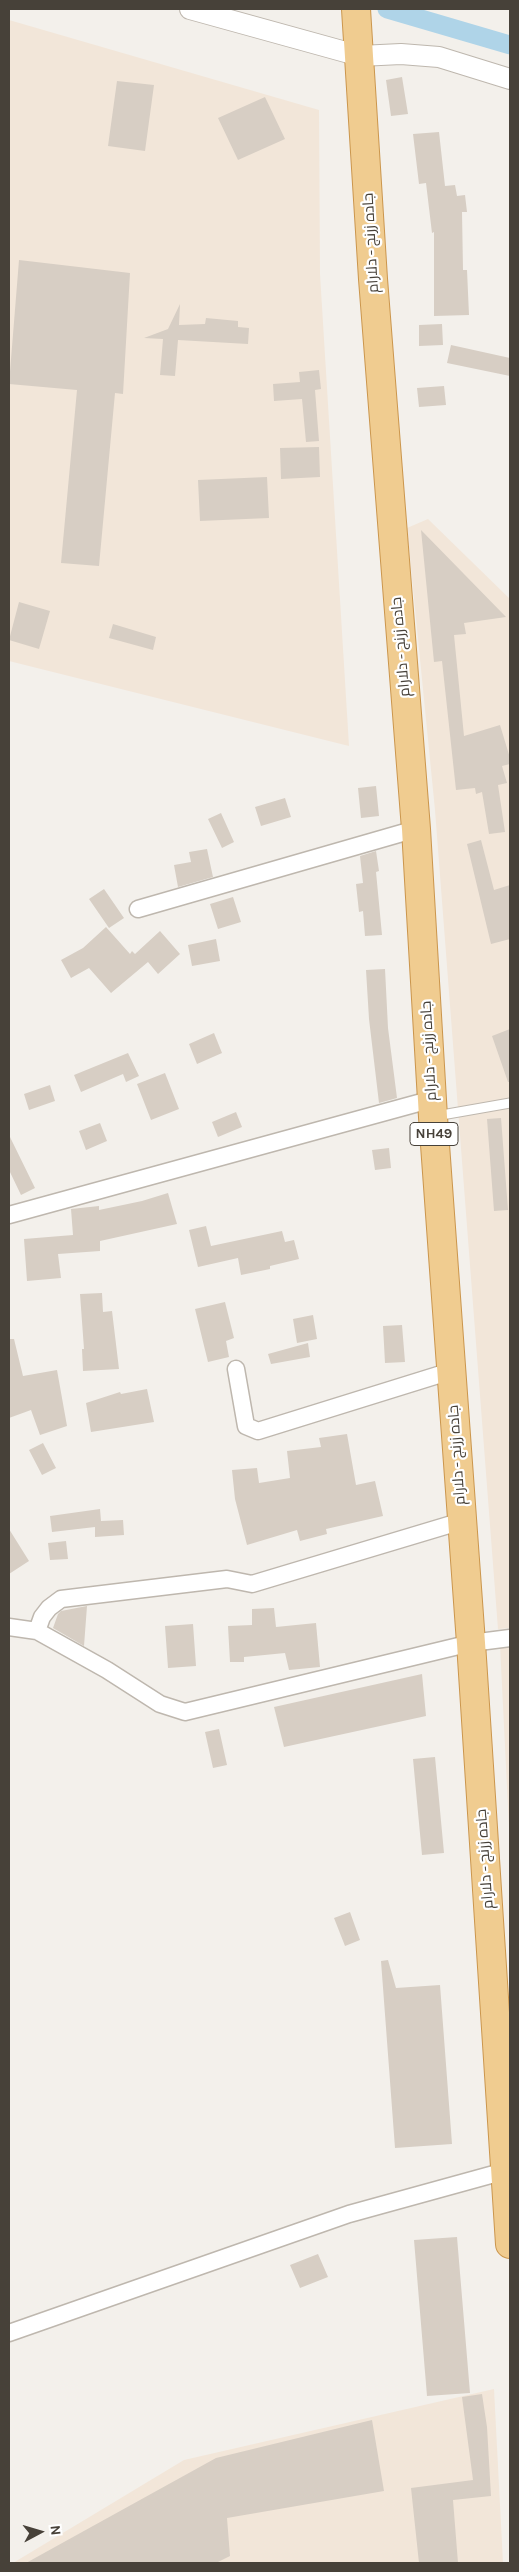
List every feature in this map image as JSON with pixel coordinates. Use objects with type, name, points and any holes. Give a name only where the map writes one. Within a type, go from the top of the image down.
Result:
[{"type":"highway","name":"جاده زرنج - دلارام","points":[[357,17],[372,279],[416,829],[451,1371],[504,2064],[504,2171],[510,2244]]},
{"type":"street","points":[[190,9],[360,56],[401,54],[439,56],[510,79]]},
{"type":"street","points":[[138,909],[416,829]]},
{"type":"street","points":[[9,1215],[433,1108]]},
{"type":"street","points":[[236,1369],[246,1426],[258,1431],[451,1371]]},
{"type":"street","points":[[37,1631],[42,1617],[49,1608],[61,1599],[227,1579],[252,1584],[462,1521]]},
{"type":"street","points":[[9,1627],[37,1631],[107,1670],[160,1704],[185,1712],[471,1643],[510,1638]]},
{"type":"street","points":[[9,2333],[348,2214],[504,2171]]},
{"type":"lane","points":[[433,1108],[510,1103]]},
{"type":"shaded area","points":[[9,20],[319,110],[320,274],[349,746],[9,661]]},
{"type":"shaded area","points":[[428,519],[510,599],[510,1628],[498,1629],[435,810],[407,528]]},
{"type":"shaded area","points":[[510,1644],[510,1848],[500,1645]]},
{"type":"shaded area","points":[[494,2389],[503,2563],[13,2563],[184,2460]]},
{"type":"building","points":[[402,77],[408,114],[391,116],[386,80]]},
{"type":"building","points":[[117,81],[154,85],[145,151],[108,146]]},
{"type":"building","points":[[265,97],[285,139],[238,160],[218,118]]},
{"type":"building","points":[[439,132],[445,186],[455,185],[457,196],[465,195],[467,212],[462,212],[463,270],[467,270],[469,315],[434,316],[434,232],[432,233],[426,183],[419,184],[413,134]]},
{"type":"building","points":[[19,260],[130,273],[123,394],[115,393],[99,566],[61,563],[77,390],[9,384]]},
{"type":"building","points":[[180,304],[179,325],[205,324],[206,318],[238,321],[238,327],[249,328],[248,344],[178,340],[175,376],[160,375],[163,339],[144,338],[168,329]]},
{"type":"building","points":[[442,324],[443,345],[419,346],[419,325]]},
{"type":"building","points":[[451,345],[510,358],[510,376],[447,363]]},
{"type":"building","points":[[319,370],[321,389],[315,390],[319,441],[306,442],[302,399],[274,401],[273,384],[300,382],[299,372]]},
{"type":"building","points":[[444,386],[446,405],[419,407],[417,388]]},
{"type":"building","points":[[319,447],[320,477],[281,479],[280,448]]},
{"type":"building","points":[[267,477],[269,518],[200,521],[198,480]]},
{"type":"building","points":[[421,530],[506,617],[464,623],[466,634],[454,635],[464,736],[500,725],[510,758],[510,764],[502,766],[507,783],[498,785],[505,832],[489,834],[482,792],[476,794],[475,788],[456,790],[442,661],[434,662]]},
{"type":"building","points":[[19,602],[50,611],[39,649],[9,640]]},
{"type":"building","points":[[113,624],[156,637],[153,650],[109,638]]},
{"type":"building","points":[[376,786],[379,816],[361,818],[358,788]]},
{"type":"building","points":[[285,798],[291,817],[261,826],[255,807]]},
{"type":"building","points":[[221,813],[234,842],[222,848],[208,819]]},
{"type":"building","points":[[481,840],[494,890],[510,885],[510,939],[491,944],[467,844]]},
{"type":"building","points":[[207,849],[213,877],[178,887],[174,865],[191,862],[189,852]]},
{"type":"building","points":[[376,851],[379,871],[376,872],[382,935],[365,936],[363,911],[359,912],[356,884],[363,883],[360,856]]},
{"type":"building","points":[[104,889],[124,918],[109,928],[89,899]]},
{"type":"building","points":[[233,897],[241,922],[218,929],[210,904]]},
{"type":"building","points":[[106,927],[130,954],[132,951],[135,954],[160,931],[180,954],[158,974],[148,962],[111,993],[89,968],[71,978],[61,960],[83,948]]},
{"type":"building","points":[[216,939],[220,961],[192,966],[188,945]]},
{"type":"building","points":[[385,969],[388,1028],[397,1098],[379,1103],[369,1019],[366,970]]},
{"type":"building","points":[[510,1029],[510,1082],[508,1082],[492,1036]]},
{"type":"building","points":[[214,1033],[222,1053],[197,1064],[189,1044]]},
{"type":"building","points":[[128,1053],[139,1076],[126,1082],[123,1074],[81,1092],[74,1075]]},
{"type":"building","points":[[165,1073],[179,1109],[151,1120],[137,1084]]},
{"type":"building","points":[[50,1085],[55,1101],[29,1110],[24,1094]]},
{"type":"building","points":[[236,1112],[242,1127],[218,1137],[212,1122]]},
{"type":"building","points":[[501,1118],[508,1210],[494,1211],[487,1119]]},
{"type":"building","points":[[100,1123],[107,1141],[86,1150],[79,1131]]},
{"type":"building","points":[[9,1135],[35,1188],[21,1195],[9,1170]]},
{"type":"building","points":[[389,1148],[391,1168],[375,1170],[372,1150]]},
{"type":"building","points":[[168,1193],[177,1224],[100,1241],[100,1251],[58,1254],[61,1278],[27,1281],[24,1239],[73,1235],[71,1209],[99,1206],[99,1210],[142,1201]]},
{"type":"building","points":[[206,1226],[211,1246],[282,1231],[285,1242],[294,1240],[299,1259],[270,1266],[270,1269],[241,1275],[238,1258],[198,1267],[189,1230]]},
{"type":"building","points":[[102,1293],[103,1312],[112,1311],[119,1369],[83,1371],[82,1349],[84,1349],[80,1294]]},
{"type":"building","points":[[225,1302],[234,1338],[226,1341],[229,1357],[208,1362],[195,1309]]},
{"type":"building","points":[[313,1315],[317,1339],[297,1343],[293,1319]]},
{"type":"building","points":[[402,1325],[405,1362],[385,1363],[383,1326]]},
{"type":"building","points":[[9,1339],[14,1339],[23,1376],[57,1370],[67,1426],[40,1435],[31,1410],[9,1418]]},
{"type":"building","points":[[308,1343],[310,1357],[271,1364],[268,1354]]},
{"type":"building","points":[[147,1389],[154,1422],[91,1432],[86,1403],[120,1392],[121,1394]]},
{"type":"building","points":[[347,1434],[356,1485],[375,1481],[383,1516],[326,1529],[327,1534],[300,1541],[297,1530],[247,1545],[235,1499],[232,1470],[257,1468],[259,1483],[290,1478],[287,1451],[321,1447],[319,1438]]},
{"type":"building","points":[[43,1443],[56,1468],[42,1475],[29,1450]]},
{"type":"building","points":[[100,1509],[101,1521],[123,1520],[124,1535],[95,1537],[95,1527],[52,1532],[50,1516]]},
{"type":"building","points":[[9,1529],[29,1561],[9,1574]]},
{"type":"building","points":[[66,1541],[68,1559],[50,1560],[48,1543]]},
{"type":"building","points":[[87,1606],[84,1646],[53,1628],[61,1611]]},
{"type":"building","points":[[274,1608],[276,1627],[316,1623],[320,1667],[289,1670],[285,1653],[244,1657],[244,1662],[230,1662],[228,1626],[252,1625],[252,1609]]},
{"type":"building","points":[[193,1624],[196,1666],[168,1668],[165,1626]]},
{"type":"building","points":[[422,1674],[426,1716],[284,1747],[274,1707]]},
{"type":"building","points":[[219,1729],[227,1765],[213,1768],[205,1732]]},
{"type":"building","points":[[435,1757],[444,1853],[422,1855],[413,1759]]},
{"type":"building","points":[[350,1912],[360,1940],[345,1946],[334,1918]]},
{"type":"building","points":[[388,1960],[396,1988],[440,1985],[452,2144],[395,2148],[381,1961]]},
{"type":"building","points":[[457,2237],[470,2393],[427,2396],[414,2240]]},
{"type":"building","points":[[318,2254],[328,2277],[300,2288],[290,2265]]},
{"type":"building","points":[[482,2394],[487,2427],[491,2496],[453,2500],[458,2563],[419,2563],[411,2488],[473,2480],[462,2397]]},
{"type":"building","points":[[372,2420],[384,2491],[227,2518],[230,2556],[216,2563],[26,2563],[216,2458]]},
{"type":"waterway","points":[[387,9],[510,45]]}]
